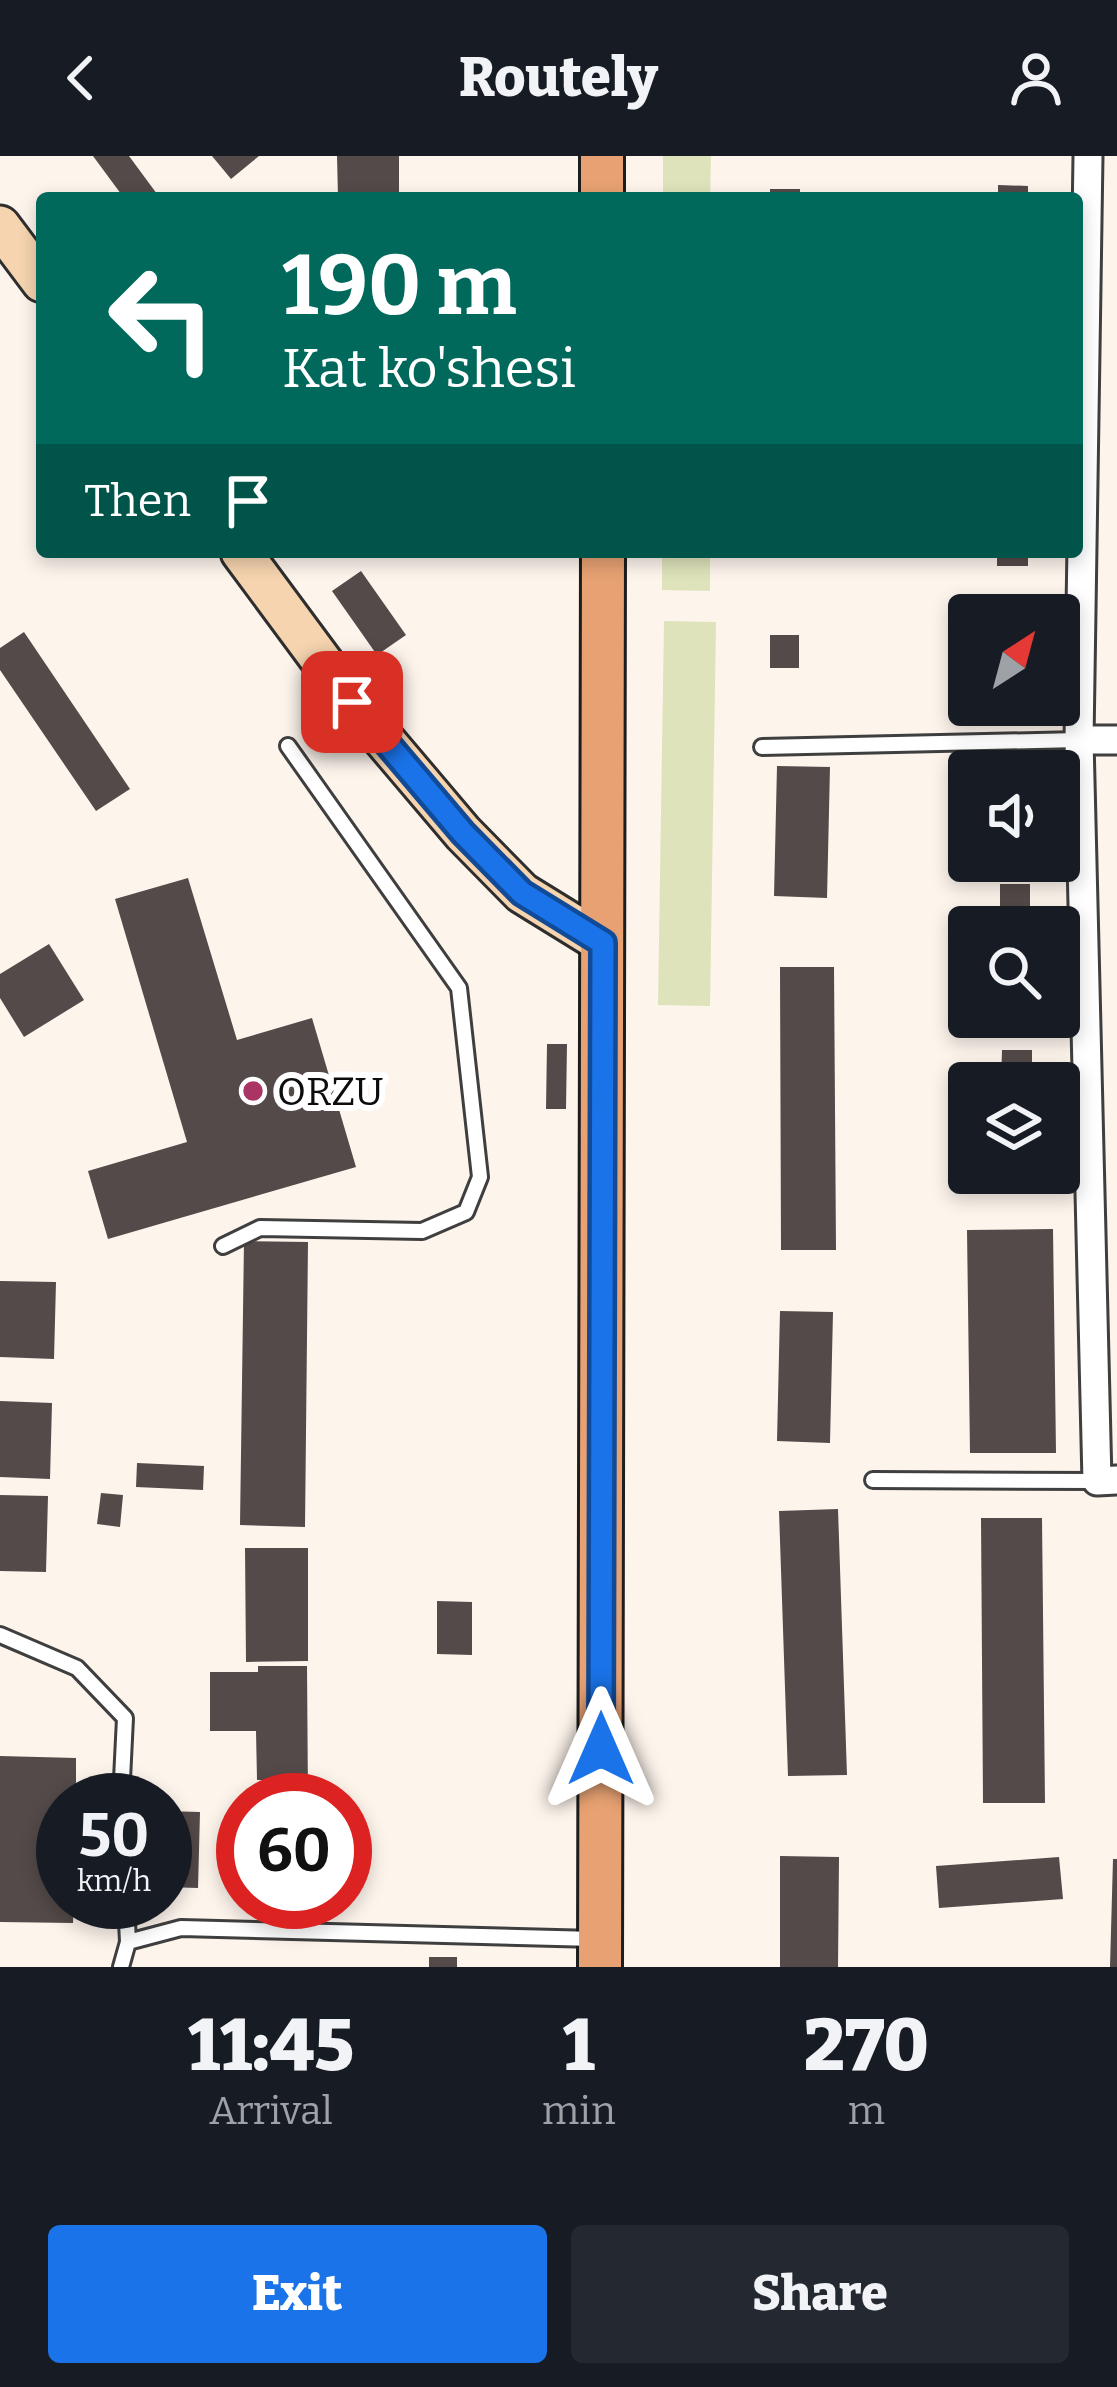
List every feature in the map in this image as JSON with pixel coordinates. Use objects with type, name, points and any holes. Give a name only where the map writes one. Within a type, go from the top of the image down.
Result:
[{"type":"main road","points":[[602,156],[602,192]]},
{"type":"main road","points":[[600,1953],[603,558]]},
{"type":"street","points":[[1083,480],[1088,156]]},
{"type":"street","points":[[0,226],[36,274]]},
{"type":"street","points":[[245,558],[352,702],[463,833],[522,893],[603,943]]},
{"type":"street","points":[[1082,558],[1079,740],[1107,1480]]},
{"type":"street","points":[[1079,740],[1117,740]]},
{"type":"lane","points":[[762,747],[1079,740]]},
{"type":"lane","points":[[223,1246],[260,1228],[422,1231],[466,1212],[480,1177],[459,988],[288,746]]},
{"type":"lane","points":[[873,1480],[1107,1480]]},
{"type":"lane","points":[[0,1635],[77,1668],[125,1718],[123,1773]]},
{"type":"lane","points":[[128,1942],[182,1928],[600,1953]]},
{"type":"lane","points":[[122,1967],[127,1929]]},
{"type":"green space","points":[[663,156],[711,156],[710,192],[663,192]]},
{"type":"green space","points":[[662,558],[710,558],[710,591],[662,590]]},
{"type":"green space","points":[[664,621],[716,622],[710,1006],[658,1005]]},
{"type":"building","points":[[93,156],[129,156],[156,192],[120,192]]},
{"type":"building","points":[[212,156],[259,156],[231,179]]},
{"type":"building","points":[[337,156],[399,156],[399,192],[338,192]]},
{"type":"building","points":[[998,185],[1028,186],[1028,192],[998,192]]},
{"type":"building","points":[[997,558],[1028,558],[1028,566],[997,566]]},
{"type":"building","points":[[361,571],[406,635],[377,655],[332,591]]},
{"type":"building","points":[[24,632],[130,789],[96,811],[0,670],[0,648]]},
{"type":"building","points":[[770,635],[799,635],[799,668],[770,668]]},
{"type":"building","points":[[777,766],[830,767],[827,898],[774,896]]},
{"type":"building","name":"ORZU","points":[[188,878],[237,1040],[312,1018],[356,1167],[108,1239],[88,1171],[187,1142],[115,899]]},
{"type":"building","points":[[1000,884],[1030,884],[1030,906],[1000,906]]},
{"type":"building","points":[[49,944],[84,1000],[24,1037],[0,998],[0,974]]},
{"type":"building","points":[[780,967],[834,967],[836,1250],[781,1250]]},
{"type":"building","points":[[547,1044],[567,1044],[566,1109],[546,1109]]},
{"type":"building","points":[[1002,1050],[1032,1050],[1032,1062],[1002,1062]]},
{"type":"building","points":[[1053,1229],[1056,1453],[970,1453],[967,1230]]},
{"type":"building","points":[[244,1241],[308,1242],[305,1527],[240,1525]]},
{"type":"building","points":[[0,1281],[56,1282],[54,1359],[0,1357]]},
{"type":"building","points":[[780,1311],[833,1312],[830,1443],[777,1441]]},
{"type":"building","points":[[0,1401],[52,1403],[50,1479],[0,1477]]},
{"type":"building","points":[[137,1463],[204,1466],[203,1490],[136,1487]]},
{"type":"building","points":[[101,1493],[123,1495],[120,1527],[97,1524]]},
{"type":"building","points":[[0,1495],[48,1496],[46,1572],[0,1571]]},
{"type":"building","points":[[838,1509],[847,1775],[788,1776],[779,1511]]},
{"type":"building","points":[[981,1518],[1042,1518],[1045,1803],[983,1803]]},
{"type":"building","points":[[245,1548],[308,1548],[308,1661],[246,1662]]},
{"type":"building","points":[[437,1601],[472,1602],[472,1655],[437,1654]]},
{"type":"building","points":[[258,1666],[307,1666],[308,1773],[257,1773],[256,1731],[210,1731],[210,1672],[258,1672]]},
{"type":"building","points":[[0,1756],[76,1758],[76,1773],[36,1773],[36,1922],[0,1922]]},
{"type":"building","points":[[192,1812],[200,1812],[198,1888],[192,1888]]},
{"type":"building","points":[[780,1856],[839,1857],[838,1967],[780,1967]]},
{"type":"building","points":[[1059,1857],[1063,1899],[939,1908],[936,1866]]},
{"type":"building","points":[[1113,1859],[1117,1859],[1117,1967],[1110,1967]]},
{"type":"building","points":[[429,1957],[457,1957],[457,1967],[429,1967]]},
{"type":"place","name":"ORZU","points":[[253,1091]]},
{"type":"route","points":[[352,702],[463,833],[522,893],[603,943],[601,1749]]}]
